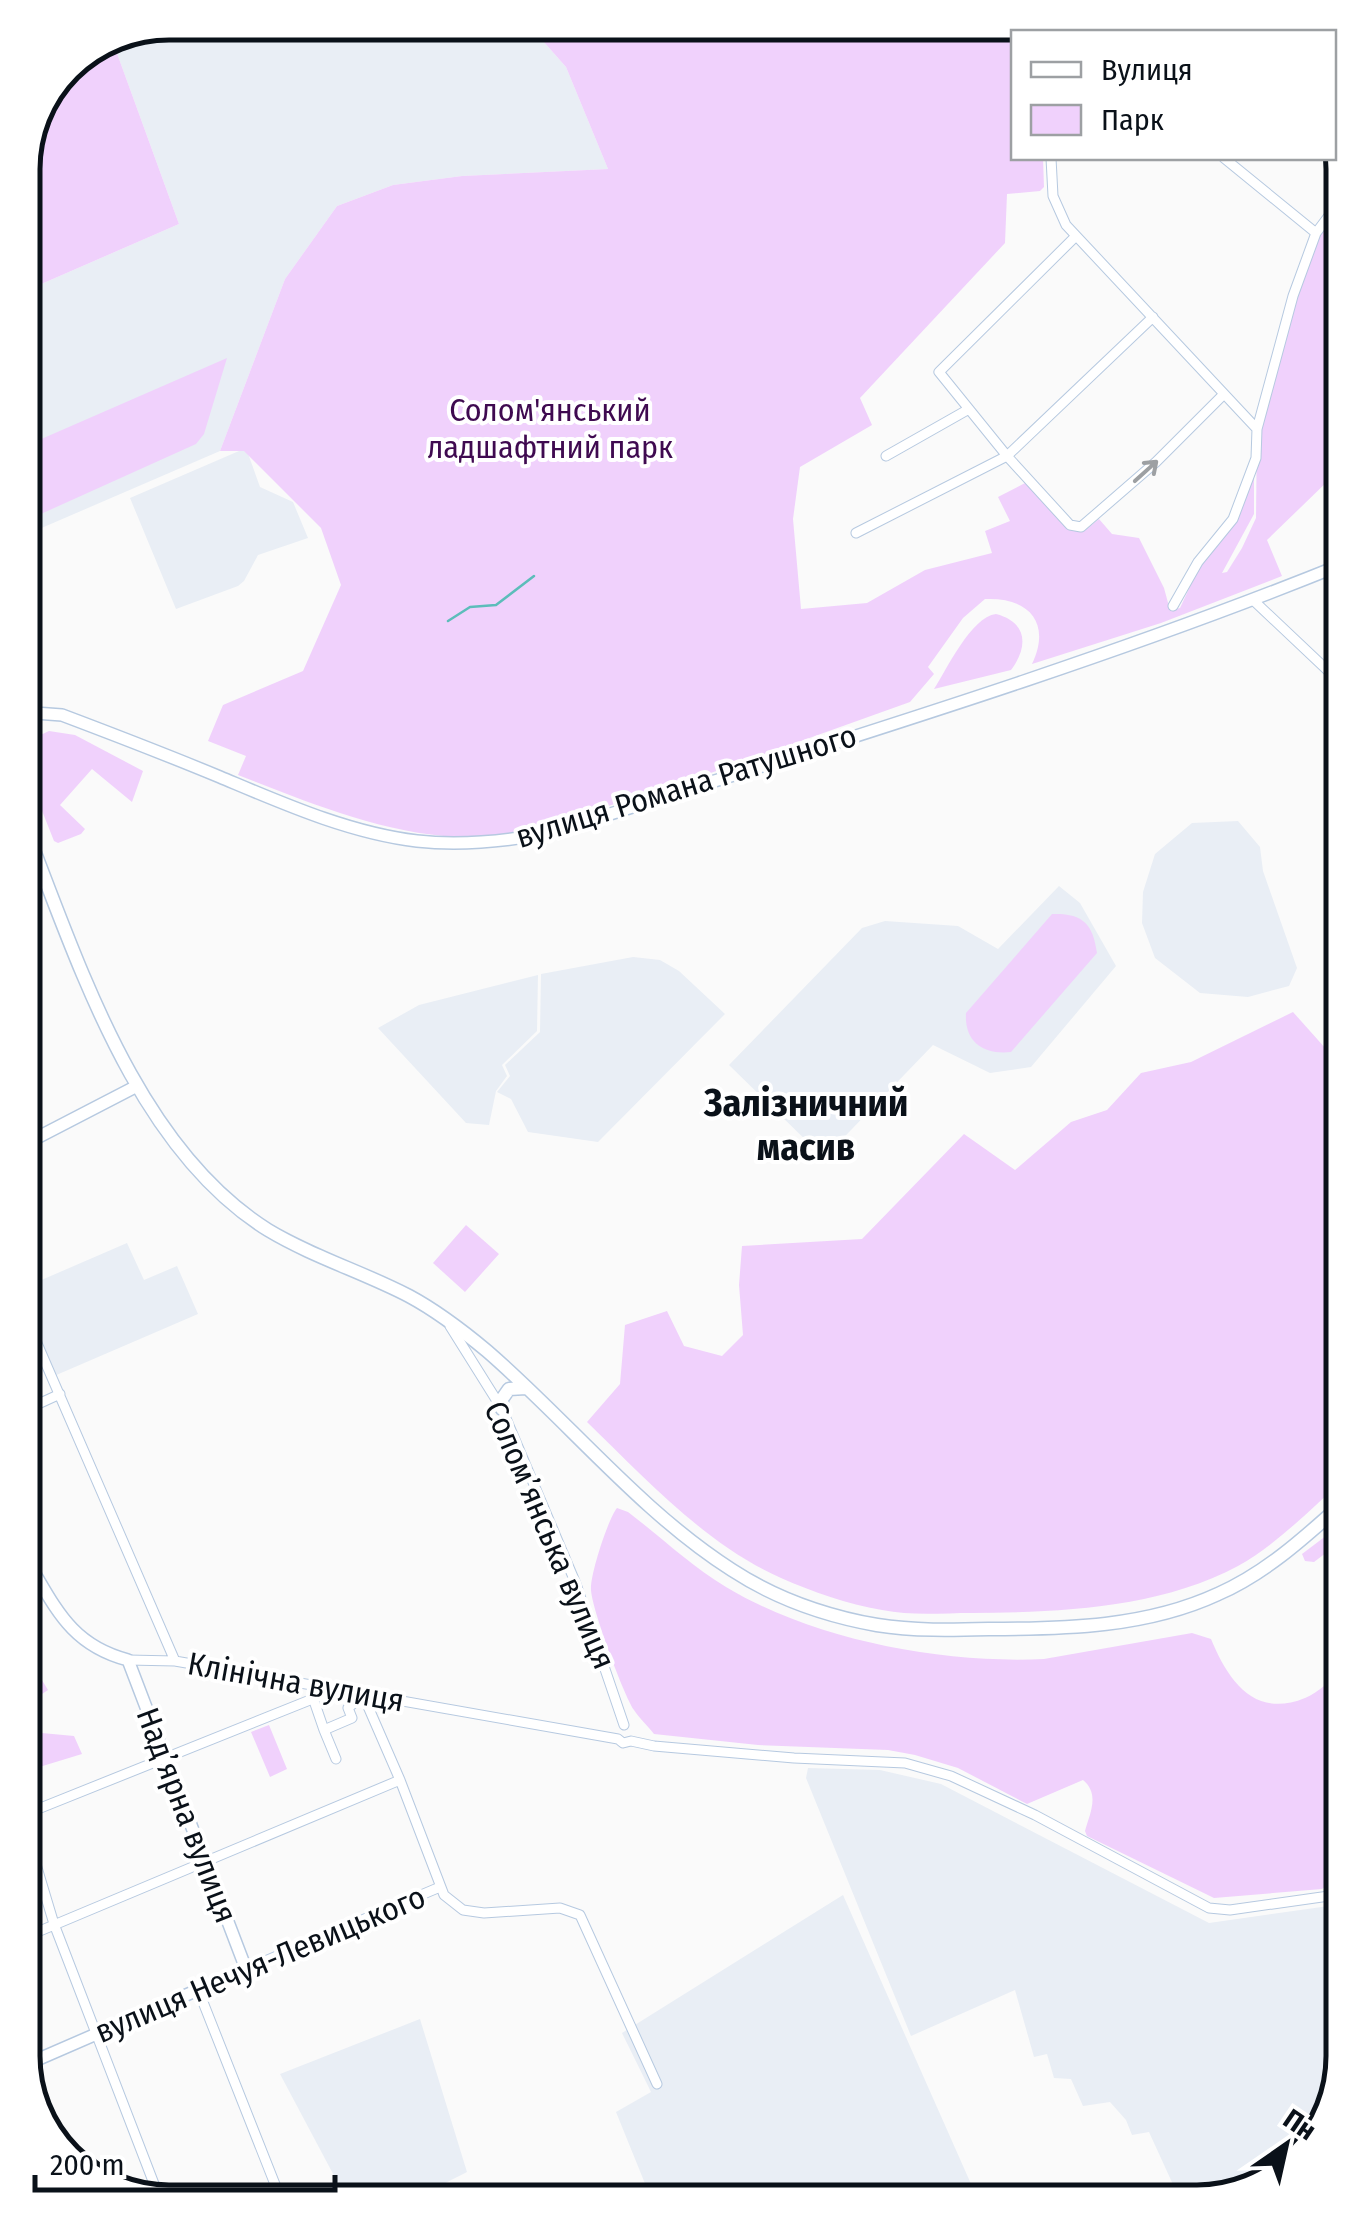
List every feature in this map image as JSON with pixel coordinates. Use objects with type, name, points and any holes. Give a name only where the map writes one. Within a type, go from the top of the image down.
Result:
[{"type":"main road","name":"Соломʼянська вулиця","points":[[40,864],[135,1087],[203,1176],[252,1219],[293,1244],[409,1296],[446,1320]]},
{"type":"main road","points":[[446,1320],[695,1544],[732,1570],[806,1606],[878,1625],[946,1630],[1034,1629],[1092,1626],[1167,1612],[1220,1594],[1255,1574],[1326,1518]]},
{"type":"main road","points":[[502,1409],[502,1399],[509,1389],[526,1388]]},
{"type":"street","points":[[1051,160],[1053,196],[1066,225],[1257,429]]},
{"type":"street","points":[[1226,160],[1316,233]]},
{"type":"street","points":[[1173,606],[1198,562],[1233,519],[1256,458],[1257,429],[1293,296],[1316,233],[1326,220]]},
{"type":"street","points":[[1076,236],[939,372],[1070,525],[1081,528],[1156,462],[1223,395]]},
{"type":"street","points":[[856,533],[1007,456],[1153,317]]},
{"type":"street","points":[[886,456],[969,409]]},
{"type":"street","name":"вулиця Романа Ратушного","points":[[40,714],[62,716],[272,798],[361,828],[413,840],[482,843],[554,832],[1057,669],[1326,571]]},
{"type":"street","points":[[1253,600],[1326,669]]},
{"type":"street","points":[[40,1137],[135,1087]]},
{"type":"street","name":"Соломʼянська вулиця","points":[[446,1320],[502,1409],[576,1584],[624,1725]]},
{"type":"street","points":[[40,1350],[175,1661]]},
{"type":"street","points":[[40,1403],[60,1394]]},
{"type":"street","name":"Клінічна вулиця","points":[[40,1582],[68,1626],[102,1653],[128,1660],[175,1661],[618,1739]]},
{"type":"street","name":"Надʼярна вулиця","points":[[128,1660],[246,1969]]},
{"type":"street","points":[[40,1810],[164,1756],[333,1691]]},
{"type":"street","points":[[324,1730],[352,1718],[348,1708],[363,1695],[444,1896],[462,1910],[491,1913],[560,1908],[580,1915],[657,2084]]},
{"type":"street","points":[[313,1698],[336,1759]]},
{"type":"street","points":[[632,1741],[634,1730],[624,1725],[617,1730],[618,1739],[626,1743],[905,1763],[951,1776],[1035,1815],[1209,1908],[1230,1910],[1326,1897]]},
{"type":"street","points":[[40,1930],[400,1780]]},
{"type":"street","points":[[40,1878],[54,1924],[154,2184]]},
{"type":"street","name":"вулиця Нечуя-Левицького","points":[[40,2058],[440,1887]]},
{"type":"street","points":[[199,1992],[275,2185]]},
{"type":"shaded area","points":[[542,40],[566,67],[608,169],[462,176],[393,185],[337,206],[285,279],[220,451],[40,529],[40,285],[179,224],[116,51],[144,42]]},
{"type":"shaded area","points":[[246,448],[260,487],[293,502],[308,538],[258,555],[238,586],[176,609],[130,498]]},
{"type":"shaded area","points":[[1238,821],[1260,847],[1263,871],[1297,968],[1289,986],[1248,997],[1200,993],[1155,958],[1142,923],[1143,892],[1155,854],[1192,823]]},
{"type":"shaded area","points":[[1059,886],[1080,903],[1116,966],[1031,1067],[990,1073],[933,1045],[824,1158],[729,1065],[862,928],[885,921],[958,926],[998,949]]},
{"type":"shaded area","points":[[633,957],[660,960],[679,971],[725,1014],[598,1142],[528,1132],[511,1099],[497,1092],[510,1076],[505,1065],[540,1032],[541,974]]},
{"type":"shaded area","points":[[538,975],[537,1031],[502,1065],[507,1076],[496,1091],[489,1125],[466,1123],[378,1028],[419,1005]]},
{"type":"shaded area","points":[[127,1243],[144,1280],[177,1266],[198,1314],[54,1376],[40,1343],[40,1281]]},
{"type":"shaded area","points":[[808,1768],[880,1770],[941,1784],[1209,1923],[1326,1906],[1325,2073],[1309,2121],[1282,2153],[1254,2172],[1214,2184],[1173,2185],[1149,2132],[1132,2135],[1126,2120],[1110,2102],[1083,2106],[1071,2079],[1054,2078],[1047,2054],[1034,2057],[1015,1990],[911,2036],[806,1778]]},
{"type":"shaded area","points":[[843,1895],[971,2185],[646,2185],[616,2112],[651,2092],[622,2033]]},
{"type":"shaded area","points":[[420,2019],[467,2172],[441,2185],[339,2185],[280,2074]]},
{"type":"green space","name":"Солом'янський ладшафтний парк","points":[[542,40],[1011,40],[1011,160],[1043,160],[1044,187],[1040,191],[1007,194],[1005,243],[860,398],[872,425],[800,467],[793,519],[801,609],[867,603],[925,570],[992,553],[985,531],[1010,521],[998,497],[1027,482],[1069,529],[1083,532],[1099,519],[1112,534],[1139,538],[1164,588],[1170,610],[1180,608],[1201,563],[1235,520],[1254,465],[1254,514],[1222,573],[1227,572],[1242,548],[1256,518],[1257,429],[1316,233],[1326,220],[1326,483],[1267,540],[1282,576],[1161,623],[1032,664],[1039,636],[1032,615],[1013,602],[985,599],[963,618],[928,667],[934,674],[910,702],[694,778],[520,831],[457,837],[401,829],[345,815],[238,775],[246,756],[208,741],[223,705],[303,671],[341,585],[321,528],[244,451],[220,451],[285,279],[337,206],[393,185],[462,176],[608,169],[566,67]]},
{"type":"green space","points":[[116,51],[179,224],[40,285],[40,160],[50,119],[78,78]]},
{"type":"green space","points":[[227,358],[204,434],[196,444],[40,514],[40,440]]},
{"type":"green space","points":[[996,614],[1014,623],[1022,636],[1021,652],[1011,670],[934,689],[969,634]]},
{"type":"green space","points":[[49,731],[75,735],[143,771],[132,802],[92,769],[60,805],[85,829],[58,843],[54,841],[40,806],[40,735]]},
{"type":"green space","points":[[1052,914],[1071,915],[1084,922],[1097,953],[1011,1052],[984,1049],[968,1032],[966,1013]]},
{"type":"green space","points":[[1293,1012],[1326,1049],[1326,1495],[1279,1537],[1238,1566],[1142,1600],[1074,1609],[927,1614],[869,1607],[793,1583],[727,1548],[678,1509],[587,1422],[620,1384],[625,1325],[667,1311],[684,1346],[722,1356],[743,1335],[739,1285],[742,1246],[862,1239],[964,1134],[1015,1170],[1071,1122],[1107,1110],[1141,1073],[1191,1062]]},
{"type":"green space","points":[[466,1225],[499,1254],[465,1292],[433,1263]]},
{"type":"green space","points":[[617,1508],[628,1512],[713,1579],[761,1606],[880,1645],[964,1657],[1044,1659],[1192,1633],[1211,1639],[1235,1681],[1257,1699],[1287,1703],[1310,1696],[1326,1685],[1326,1886],[1214,1898],[1087,1836],[1092,1798],[1083,1780],[1027,1804],[958,1768],[915,1755],[654,1734],[634,1710],[623,1687],[593,1600],[593,1572]]},
{"type":"green space","points":[[1326,1536],[1326,1553],[1314,1562],[1305,1561],[1302,1554]]},
{"type":"green space","points":[[40,1677],[48,1690],[40,1695]]},
{"type":"green space","points":[[269,1725],[287,1769],[270,1777],[251,1732]]},
{"type":"green space","points":[[40,1733],[74,1736],[82,1754],[40,1767]]},
{"type":"waterway","points":[[448,621],[470,607],[496,605],[534,576]]},
{"type":"district","name":"Залізничний масив","points":[[806,1125]]}]
